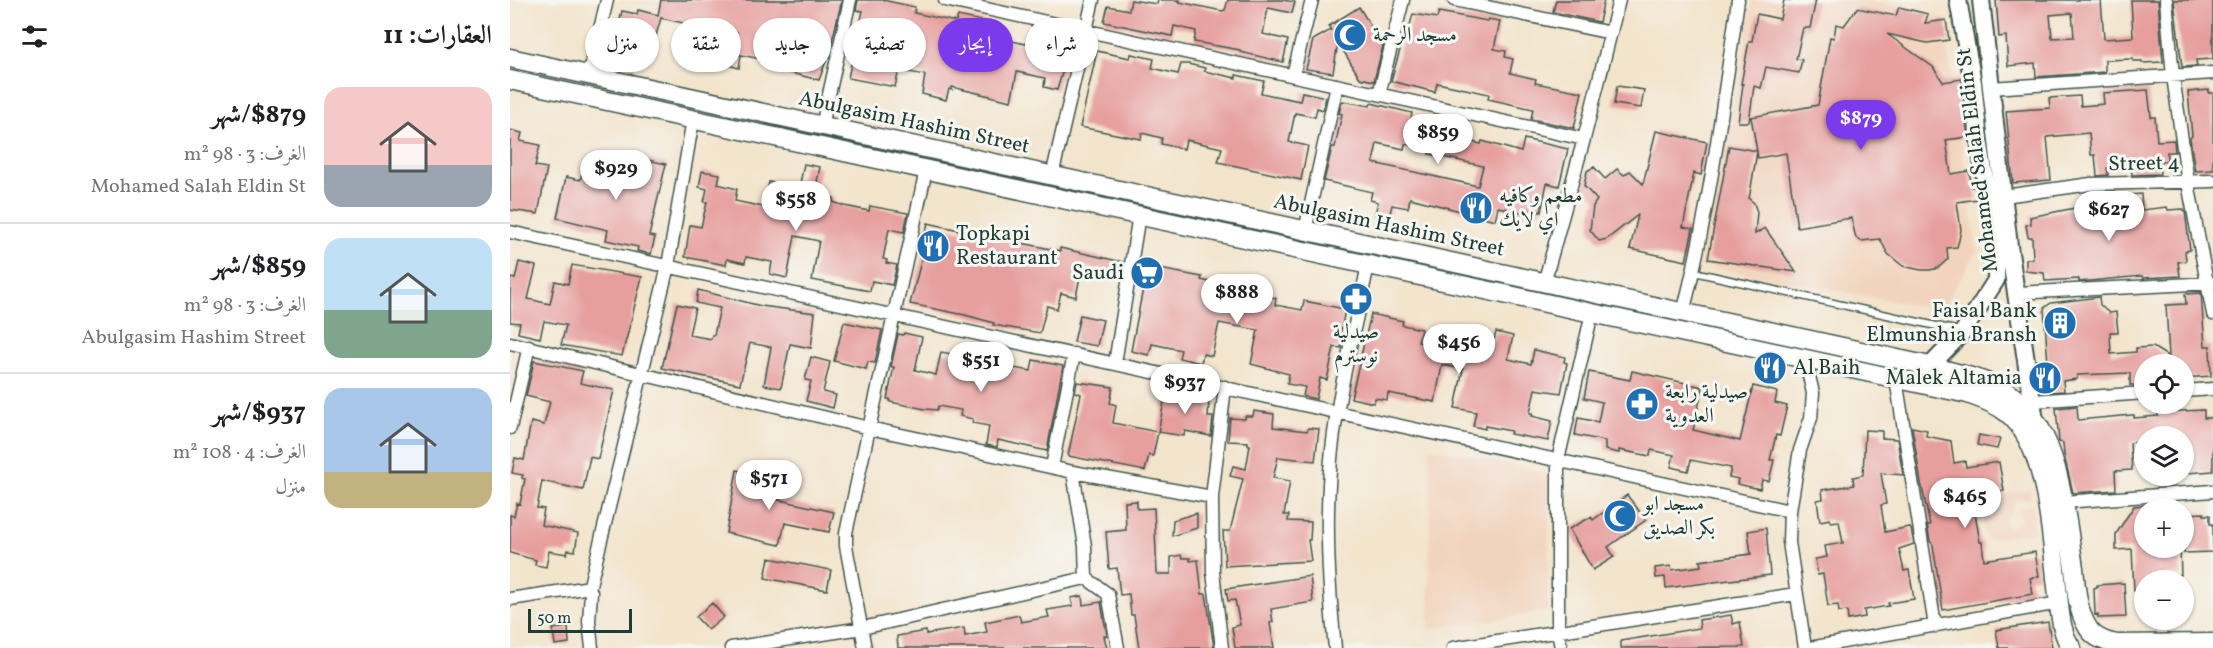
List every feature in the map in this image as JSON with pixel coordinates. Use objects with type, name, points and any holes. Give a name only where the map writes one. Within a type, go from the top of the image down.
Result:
[{"type":"main road","name":"Mohamed Salah Eldin St","points":[[1982,0],[2004,196],[2035,422]]},
{"type":"main road","name":"Mohamed Salah Eldin St","points":[[1930,366],[1963,332],[1996,280],[1998,265],[1979,140],[1973,83],[1956,1]]},
{"type":"main road","name":"Abulgasim Hashim Street","points":[[510,58],[1930,366],[1991,384],[2021,403],[2035,422],[2051,451],[2064,502],[2079,607],[2087,628],[2105,642],[2117,644],[2213,643]]},
{"type":"main road","name":"Abulgasim Hashim Street","points":[[510,80],[1896,379],[1944,387],[1992,403],[2007,412],[2020,427],[2031,446],[2042,477],[2059,603],[2065,635],[2071,646]]},
{"type":"street","points":[[589,75],[607,0]]},
{"type":"street","points":[[822,126],[850,0]]},
{"type":"street","points":[[945,0],[1029,18]]},
{"type":"street","points":[[1088,18],[1093,0]]},
{"type":"street","points":[[1293,75],[1312,0]]},
{"type":"street","points":[[1380,94],[1402,0]]},
{"type":"street","points":[[1454,0],[1611,33]]},
{"type":"street","points":[[1544,283],[1619,0]]},
{"type":"street","points":[[1683,313],[1694,272],[1738,0]]},
{"type":"street","points":[[2166,0],[2173,76],[2188,183],[2210,283],[2213,314]]},
{"type":"street","points":[[1098,33],[1584,139]]},
{"type":"street","points":[[1052,176],[1076,72]]},
{"type":"street","points":[[1991,88],[2213,73]]},
{"type":"street","points":[[1305,231],[1337,85]]},
{"type":"street","points":[[592,648],[589,621],[591,592],[589,589],[668,266],[693,119]]},
{"type":"street","points":[[865,648],[846,546],[846,533],[926,170]]},
{"type":"street","name":"Street 4","points":[[2004,196],[2091,184],[2213,181]]},
{"type":"street","points":[[1115,363],[1139,215]]},
{"type":"street","points":[[510,232],[1790,510]]},
{"type":"street","points":[[1335,648],[1329,593],[1329,471],[1337,412],[1368,265]]},
{"type":"street","points":[[2017,293],[2210,283]]},
{"type":"street","points":[[1561,648],[1558,632],[1558,460],[1592,313]]},
{"type":"street","points":[[510,343],[869,428],[1073,472],[1212,497]]},
{"type":"street","points":[[510,428],[528,346]]},
{"type":"street","points":[[1052,467],[1074,354]]},
{"type":"street","points":[[1805,359],[1813,393],[1811,418],[1800,450],[1790,510],[1789,542],[1805,648]]},
{"type":"street","points":[[1896,379],[1935,626]]},
{"type":"street","points":[[1222,648],[1213,572],[1212,497],[1225,387]]},
{"type":"street","points":[[2194,390],[2213,389]]},
{"type":"street","points":[[2033,401],[2134,394]]},
{"type":"street","points":[[1073,472],[1085,546],[1086,578]]},
{"type":"street","points":[[2064,502],[2213,491]]},
{"type":"street","points":[[731,648],[862,628],[1086,578],[1108,594],[1118,648]]},
{"type":"street","points":[[510,598],[589,589]]},
{"type":"street","points":[[1453,648],[1796,594]]},
{"type":"street","points":[[1810,648],[2059,603]]},
{"type":"lane","points":[[1694,272],[1963,332]]},
{"type":"shaded area","points":[[1753,0],[1865,0],[1943,17],[1977,251],[1941,310],[1700,265]]},
{"type":"shaded area","points":[[1430,447],[1549,473],[1548,611],[1429,629]]},
{"type":"shaded area","points":[[2030,490],[2031,498],[2013,501],[2014,509],[2010,510],[2011,515],[2005,516],[2007,527],[2015,526],[2015,522],[2021,521],[2019,508],[2033,505],[2034,532],[1986,540],[1981,512],[1985,511],[1983,498]]},
{"type":"building","points":[[661,0],[842,0],[831,45],[831,18],[753,18],[753,57],[741,55],[741,18],[671,18],[671,20],[661,18],[659,25],[659,18],[620,18],[622,11],[637,14],[638,10],[658,15]]},
{"type":"building","points":[[858,0],[883,0],[915,7],[914,13],[938,18],[938,72],[1013,72],[1013,41],[1025,44],[1025,72],[1062,72],[1057,90],[1044,87],[1045,78],[1017,72],[1011,101],[952,87],[952,90],[949,89],[946,100],[922,94],[925,75],[909,72],[926,72],[926,18],[861,18],[863,11],[856,10]]},
{"type":"building","points":[[1131,0],[1157,4],[1158,0],[1180,0],[1179,2],[1222,11],[1225,10],[1228,0],[1295,2],[1292,13],[1268,8],[1263,34],[1288,40],[1283,62],[1240,52],[1240,50],[1194,42],[1196,31],[1174,26],[1172,36],[1104,22],[1108,6],[1129,10]]},
{"type":"building","points":[[1556,0],[1604,0],[1599,22],[1553,12]]},
{"type":"building","points":[[1784,0],[1816,0],[1810,28],[1803,28],[1796,59],[1802,60],[1799,73],[1766,67],[1761,88],[1754,86],[1749,122],[1738,122],[1743,84],[1741,84],[1757,14],[1780,19]]},
{"type":"building","points":[[1996,0],[2101,0],[2104,39],[2133,37],[2131,0],[2158,0],[2163,62],[2142,63],[2142,61],[2133,61],[2133,59],[2105,60],[2105,72],[2036,77],[2035,63],[2008,66],[2006,36],[1999,37]],"holes":[[[2072,13],[2074,37],[2052,38],[2050,15]]]},
{"type":"building","points":[[2174,0],[2213,0],[2213,59],[2196,60],[2197,66],[2182,67]]},
{"type":"building","points":[[1359,7],[1383,46],[1374,81],[1360,78],[1338,42],[1333,73],[1306,69],[1313,40],[1331,30],[1329,26]]},
{"type":"building","points":[[1899,7],[1928,14],[1925,23],[1946,20],[1949,40],[1927,43],[1887,34],[1933,67],[1943,82],[1962,79],[1968,137],[1946,140],[1951,174],[1969,171],[1977,199],[1957,202],[1961,230],[1957,247],[1947,248],[1948,259],[1938,268],[1930,270],[1903,266],[1888,254],[1880,239],[1861,241],[1856,238],[1851,218],[1797,227],[1786,153],[1758,158],[1757,152],[1749,199],[1754,203],[1757,212],[1755,234],[1765,228],[1796,272],[1708,259],[1729,146],[1757,151],[1751,117],[1818,105],[1830,37],[1834,38],[1836,24],[1844,26],[1857,8],[1896,16]]},
{"type":"building","points":[[1439,12],[1487,21],[1488,19],[1500,21],[1494,49],[1506,51],[1505,57],[1513,59],[1510,73],[1536,79],[1535,83],[1582,92],[1574,128],[1531,119],[1533,109],[1488,99],[1489,94],[1437,83],[1435,92],[1391,81],[1406,29],[1409,29],[1413,14],[1437,18]]},
{"type":"building","points":[[1098,51],[1130,58],[1131,54],[1154,59],[1152,68],[1178,74],[1181,64],[1188,64],[1205,68],[1204,71],[1264,81],[1261,93],[1300,101],[1302,92],[1326,97],[1323,110],[1317,108],[1315,117],[1295,113],[1289,142],[1308,146],[1301,180],[1218,162],[1222,148],[1186,140],[1184,149],[1161,144],[1162,138],[1142,133],[1141,139],[1080,127],[1092,72],[1098,72]]},
{"type":"building","points":[[786,72],[822,72],[819,80]]},
{"type":"building","points":[[849,72],[899,72],[895,87],[848,78]]},
{"type":"building","points":[[1617,86],[1644,90],[1641,108],[1614,104]]},
{"type":"building","points":[[2148,90],[2151,117],[2155,117],[2157,141],[2174,140],[2175,152],[2167,152],[2167,161],[2159,161],[2160,174],[2132,175],[2131,166],[2107,168],[2108,175],[2097,176],[2095,155],[2091,155],[2089,133],[2047,137],[2051,180],[2013,183],[2006,111],[2050,108],[2049,98],[2080,96],[2081,106],[2104,104],[2103,93]]},
{"type":"building","points":[[2209,90],[2209,93],[2213,93],[2213,170],[2195,171],[2190,138],[2192,136],[2188,92]]},
{"type":"building","points":[[1342,101],[1370,106],[1371,103],[1412,113],[1409,127],[1434,133],[1438,116],[1459,120],[1455,138],[1481,144],[1482,141],[1521,152],[1524,139],[1568,149],[1559,186],[1547,183],[1541,212],[1531,210],[1530,214],[1498,207],[1495,220],[1410,198],[1408,208],[1392,205],[1389,217],[1375,214],[1378,202],[1370,200],[1372,192],[1324,181],[1332,147],[1335,147],[1342,114],[1339,113]],"holes":[[[1377,143],[1404,149],[1405,144],[1430,149],[1429,154],[1483,166],[1478,186],[1373,163]]]},
{"type":"building","points":[[510,130],[522,133],[520,141],[540,145],[535,166],[547,168],[538,214],[510,210]]},
{"type":"building","points":[[1656,131],[1707,142],[1701,175],[1694,173],[1683,227],[1693,229],[1686,261],[1630,249],[1638,215],[1607,239],[1599,241],[1590,230],[1593,206],[1597,200],[1584,186],[1587,171],[1594,167],[1605,179],[1617,169],[1624,175],[1630,171],[1643,184]]},
{"type":"building","points":[[626,155],[666,164],[649,236],[655,237],[651,254],[637,251],[638,247],[606,240],[608,230],[557,218],[566,177],[580,180],[586,163],[622,171]]},
{"type":"building","points":[[804,164],[820,167],[815,192],[819,193],[818,195],[834,198],[833,202],[845,206],[869,211],[870,206],[908,213],[904,232],[889,229],[883,259],[887,260],[886,263],[897,265],[892,285],[872,281],[870,291],[812,280],[819,241],[795,236],[787,278],[770,274],[772,262],[746,257],[745,263],[727,259],[726,265],[685,257],[690,225],[701,227],[707,202],[704,202],[707,189],[699,187],[702,171],[720,174],[718,184],[737,189],[735,201],[764,207],[769,182],[799,188]]},
{"type":"building","points":[[2141,194],[2142,210],[2167,207],[2168,210],[2183,209],[2185,211],[2190,250],[2185,251],[2186,261],[2178,262],[2180,276],[2143,278],[2142,276],[2079,282],[2079,279],[2045,281],[2044,273],[2026,271],[2026,259],[2033,259],[2032,237],[2028,237],[2026,225],[2031,224],[2030,217],[2075,208],[2075,213],[2106,210],[2105,197]]},
{"type":"building","points":[[928,223],[968,232],[969,228],[1018,238],[1017,242],[1060,251],[1060,248],[1123,262],[1121,274],[1082,266],[1076,297],[1061,293],[1057,309],[1047,306],[1040,333],[993,325],[994,323],[965,315],[910,304],[926,242],[923,242]]},
{"type":"building","points":[[519,262],[536,266],[528,299],[550,304],[555,281],[568,284],[572,265],[642,277],[622,356],[561,345],[566,325],[544,321],[540,338],[518,333],[520,323],[510,322],[510,278],[515,279]]},
{"type":"building","points":[[1139,265],[1202,277],[1201,280],[1253,292],[1254,285],[1265,287],[1263,295],[1276,298],[1275,305],[1302,310],[1304,301],[1345,309],[1340,337],[1343,338],[1341,348],[1334,347],[1327,380],[1320,378],[1316,399],[1303,396],[1305,387],[1287,384],[1289,374],[1251,364],[1258,330],[1219,323],[1212,356],[1203,354],[1201,363],[1179,358],[1181,350],[1152,344],[1149,355],[1131,351],[1145,278],[1137,277]]},
{"type":"building","points":[[698,290],[761,306],[815,313],[811,348],[790,344],[781,388],[764,385],[771,347],[750,343],[740,384],[662,368],[677,304],[695,308],[689,335],[711,339],[714,335],[720,308],[696,303]]},
{"type":"building","points":[[2201,293],[2205,346],[2210,346],[2211,376],[2194,377],[2194,354],[2169,354],[2166,305],[2186,304],[2185,294]]},
{"type":"building","points":[[2099,297],[2100,305],[2109,313],[2116,312],[2118,332],[2110,332],[2111,354],[2136,352],[2136,348],[2153,347],[2164,354],[2134,354],[2134,385],[2130,385],[2130,373],[2077,375],[2077,379],[2063,381],[2064,391],[2050,392],[2044,308],[2051,303]]},
{"type":"building","points":[[1371,314],[1403,321],[1402,325],[1421,329],[1418,342],[1451,349],[1455,332],[1494,340],[1496,332],[1513,336],[1508,359],[1531,364],[1534,350],[1565,357],[1564,362],[1567,363],[1561,393],[1535,389],[1530,413],[1533,413],[1532,416],[1552,421],[1548,441],[1510,434],[1511,431],[1473,426],[1476,412],[1455,408],[1463,369],[1442,365],[1435,402],[1388,393],[1387,400],[1375,398],[1374,403],[1351,398]]},
{"type":"building","points":[[1080,315],[1103,320],[1097,346],[1074,342]]},
{"type":"building","points":[[844,322],[882,330],[875,363],[868,362],[866,369],[834,361]]},
{"type":"building","points":[[904,333],[922,337],[915,370],[936,375],[941,352],[969,357],[971,348],[990,354],[987,367],[1013,372],[1014,368],[1031,371],[1033,360],[1063,366],[1047,451],[998,440],[997,447],[986,445],[989,426],[972,423],[973,419],[960,416],[961,410],[938,406],[937,410],[925,409],[890,402],[890,399],[887,399],[894,367],[891,367],[898,334],[903,335]]},
{"type":"building","points":[[811,357],[830,362],[823,392],[836,395],[833,408],[806,401],[811,381],[805,380]]},
{"type":"building","points":[[534,361],[583,371],[580,383],[614,390],[598,459],[590,457],[583,490],[542,481],[537,508],[544,509],[541,525],[578,533],[575,551],[568,550],[567,554],[549,551],[546,567],[535,565],[536,560],[510,553],[510,515],[514,516],[517,503],[520,504],[525,479],[522,478],[523,475],[512,473],[515,458],[524,460],[531,422],[544,425],[550,402],[526,396]]},
{"type":"building","points":[[1632,371],[1703,387],[1693,430],[1740,441],[1753,386],[1777,392],[1775,403],[1787,406],[1780,436],[1776,435],[1770,460],[1774,460],[1769,481],[1762,480],[1760,489],[1737,484],[1738,479],[1729,477],[1731,468],[1691,460],[1688,471],[1671,467],[1674,455],[1651,450],[1650,456],[1619,450],[1619,453],[1605,450],[1605,441],[1575,435],[1578,418],[1598,422],[1602,402],[1584,398],[1589,372],[1630,380]]},
{"type":"building","points":[[1077,382],[1113,387],[1110,403],[1116,405],[1113,423],[1158,432],[1153,456],[1149,455],[1145,471],[1068,456],[1081,394],[1075,392]]},
{"type":"building","points":[[1166,392],[1209,399],[1208,417],[1213,417],[1211,436],[1185,431],[1184,436],[1158,432]]},
{"type":"building","points":[[2077,406],[2078,420],[2132,415],[2134,418],[2158,416],[2158,414],[2194,414],[2194,410],[2204,410],[2204,418],[2213,418],[2213,471],[2194,472],[2194,426],[2134,426],[2134,442],[2130,443],[2132,470],[2115,471],[2116,490],[2073,493],[2063,443],[2059,442],[2056,408]]},
{"type":"building","points":[[1254,411],[1274,414],[1273,427],[1307,431],[1308,428],[1319,429],[1315,461],[1278,457],[1273,478],[1290,481],[1284,515],[1289,515],[1288,521],[1311,522],[1310,540],[1308,540],[1311,561],[1225,566],[1223,531],[1230,531],[1243,479],[1230,476],[1233,466],[1246,469],[1250,445],[1248,442],[1228,441],[1230,418],[1245,419],[1245,416],[1253,416]]},
{"type":"building","points":[[1912,427],[1927,430],[1926,436],[1951,441],[1954,463],[1965,461],[1966,467],[1999,462],[2004,491],[1972,496],[1984,560],[2035,552],[2039,576],[2030,578],[2033,594],[1943,610]]},
{"type":"building","points":[[1865,430],[1882,431],[1882,438],[1897,439],[1903,475],[1881,473],[1886,504],[1881,505],[1885,532],[1909,527],[1911,529],[1914,544],[1899,549],[1904,571],[1909,570],[1914,599],[1864,610],[1865,617],[1848,620],[1847,611],[1839,612],[1838,605],[1828,606],[1823,574],[1818,575],[1815,559],[1827,557],[1825,546],[1843,543],[1839,521],[1831,522],[1830,519],[1820,521],[1817,500],[1823,499],[1822,490],[1854,485],[1853,477],[1863,475]]},
{"type":"building","points":[[1979,435],[2000,439],[1997,449],[1977,445]]},
{"type":"building","points":[[737,470],[780,480],[775,499],[834,512],[829,532],[785,523],[780,545],[726,533]]},
{"type":"building","points":[[1627,495],[1646,520],[1608,547],[1614,557],[1593,570],[1569,529],[1591,517],[1593,520]]},
{"type":"building","points":[[1137,501],[1137,509],[1154,508],[1157,574],[1171,574],[1171,557],[1181,555],[1182,558],[1190,558],[1190,561],[1198,560],[1202,594],[1206,594],[1214,648],[1139,648],[1134,615],[1131,615],[1129,594],[1120,595],[1117,568],[1109,569],[1106,532],[1126,530],[1125,502]]},
{"type":"building","points":[[2134,506],[2134,558],[2180,558],[2181,570],[2134,570],[2134,591],[2132,549],[2116,550],[2116,534]]},
{"type":"building","points":[[1197,513],[1197,528],[1172,536],[1173,520]]},
{"type":"building","points":[[2194,514],[2210,515],[2210,524],[2213,524],[2213,552],[2194,553]]},
{"type":"building","points":[[1766,528],[1770,575],[1666,588],[1665,577],[1656,578],[1655,568],[1671,566],[1672,570],[1701,566],[1700,561],[1751,554],[1748,531]]},
{"type":"building","points":[[769,558],[831,570],[827,590],[765,578]]},
{"type":"building","points":[[1310,576],[1313,602],[1271,609],[1273,622],[1270,623],[1274,648],[1235,648],[1232,627],[1240,625],[1235,600],[1228,601],[1226,589]]},
{"type":"building","points":[[2124,583],[2126,617],[2098,618],[2098,614],[2095,615],[2094,588],[2097,585]]},
{"type":"building","points":[[1082,596],[1083,605],[1101,602],[1107,648],[898,648],[897,636],[964,628],[965,636],[987,632],[985,622],[1019,615],[1021,622],[1049,617],[1047,610],[1073,606],[1071,598]]},
{"type":"building","points":[[712,603],[724,617],[708,630],[696,617]]},
{"type":"building","points":[[1731,615],[1733,624],[1740,622],[1744,647],[1621,648],[1621,641],[1700,628],[1699,620]]},
{"type":"building","points":[[2048,622],[2052,648],[1999,648],[1996,630]]},
{"type":"building","points":[[568,627],[569,643],[555,645],[553,629]]},
{"type":"place","name":"مسجد الرحمة","points":[[1350,35]]},
{"type":"place","name":"مطعم وكافيه اي لايك","points":[[1476,208]]},
{"type":"place","name":"Topkapi Restaurant","points":[[933,246]]},
{"type":"place","name":"Saudi","points":[[1147,273]]},
{"type":"place","name":"صيدلية نوسترم","points":[[1356,299]]},
{"type":"place","name":"Faisal Bank Elmunshia Bransh","points":[[2060,323]]},
{"type":"place","name":"Al Baih","points":[[1770,368]]},
{"type":"place","name":"Malek Altamia","points":[[2045,378]]},
{"type":"place","name":"صيدلية رابعة العدوية","points":[[1642,404]]},
{"type":"place","name":"مسجد ابو بكر الصديق","points":[[1620,516]]}]
